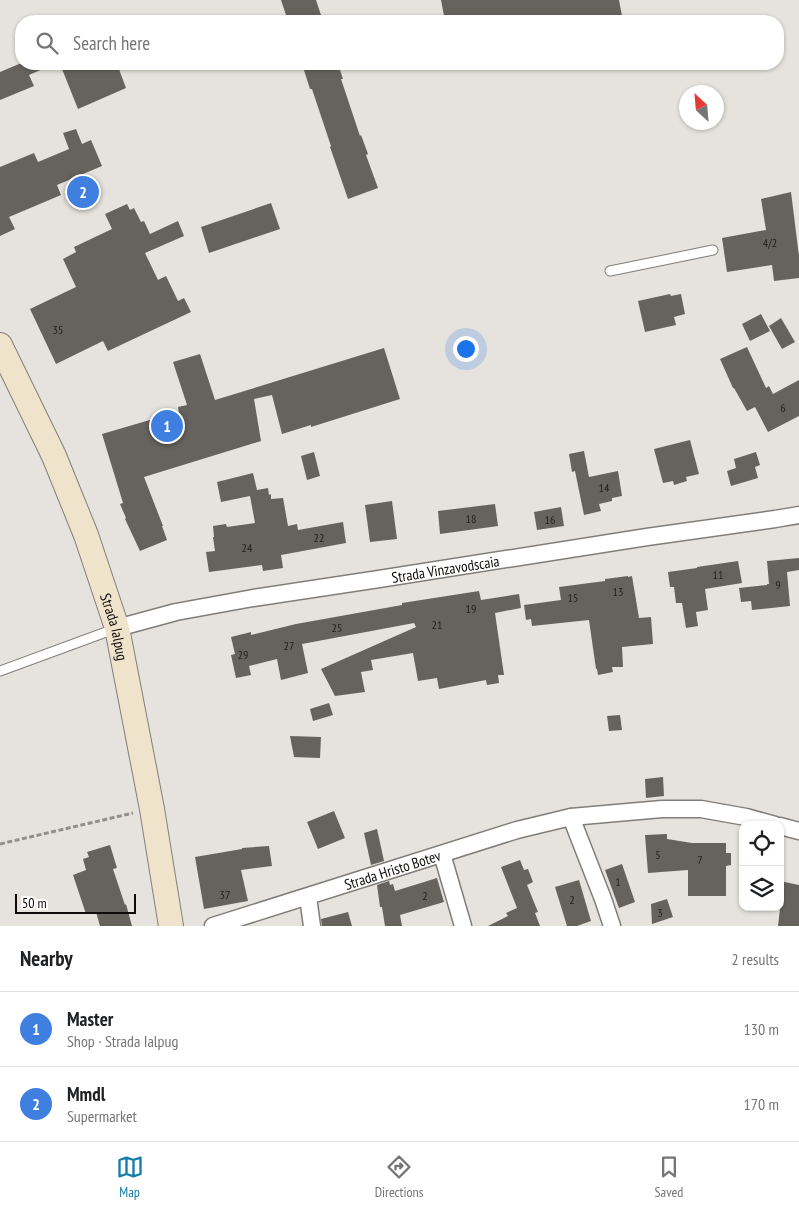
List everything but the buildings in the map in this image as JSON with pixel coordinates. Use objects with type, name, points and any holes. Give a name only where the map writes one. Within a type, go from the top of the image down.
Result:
[{"type":"street","name":"Strada Ialpug","points":[[0,345],[54,456],[86,536],[117,628],[152,809],[171,926]]},
{"type":"street","name":"Strada Vinzavodscaia","points":[[775,519],[799,504]]},
{"type":"street","name":"Strada Vinzavodscaia","points":[[117,628],[176,612],[253,598],[799,515]]},
{"type":"street","name":"Strada Hristo Botev","points":[[213,926],[517,830],[571,817],[662,809],[701,810],[760,821]]},
{"type":"street","points":[[571,817],[604,898],[612,926]]},
{"type":"street","points":[[784,827],[799,831]]},
{"type":"street","points":[[442,854],[463,926]]},
{"type":"street","points":[[308,897],[312,926]]},
{"type":"lane","points":[[610,271],[713,250]]},
{"type":"lane","points":[[0,671],[117,628]]},
{"type":"path","points":[[0,844],[152,809]]},
{"type":"place","name":"Mmdl","points":[[83,192]]},
{"type":"place","name":"Master","points":[[167,426]]}]
